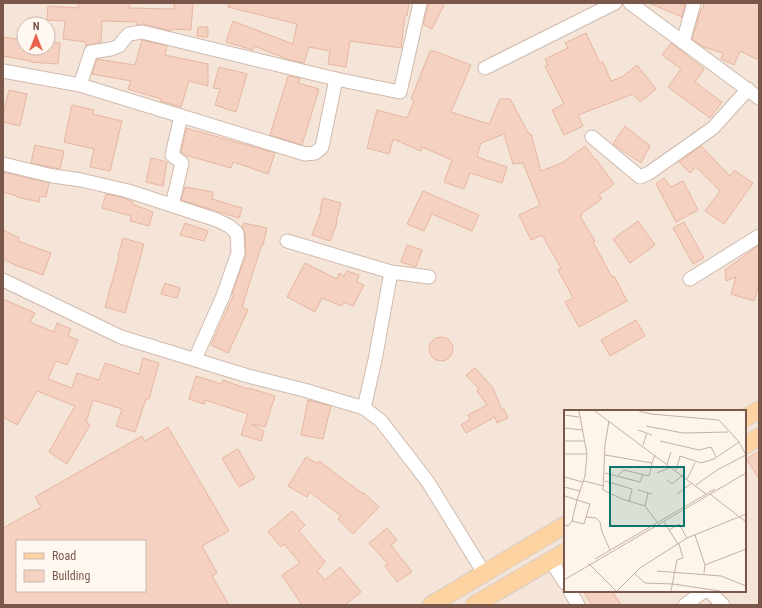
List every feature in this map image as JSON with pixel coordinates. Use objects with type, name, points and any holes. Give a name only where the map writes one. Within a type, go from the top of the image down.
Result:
[{"type":"main road","points":[[746,417],[759,410]]},
{"type":"main road","points":[[746,444],[759,437]]},
{"type":"main road","points":[[430,605],[459,598],[484,573],[564,526]]},
{"type":"main road","points":[[474,605],[558,556]]},
{"type":"street","points":[[80,85],[91,52],[111,49],[119,46],[129,34],[142,32],[336,79],[400,92],[420,3]]},
{"type":"street","points":[[485,68],[615,3]]},
{"type":"street","points":[[630,3],[759,98]]},
{"type":"street","points":[[682,42],[694,3]]},
{"type":"street","points":[[3,71],[80,85],[305,154],[315,154],[322,148],[336,79]]},
{"type":"street","points":[[592,137],[640,177],[649,173],[713,128],[748,89]]},
{"type":"street","points":[[172,205],[182,163],[172,155],[181,116]]},
{"type":"street","points":[[3,164],[52,176],[81,180],[128,191],[217,220],[229,226],[237,234],[238,253],[223,296],[195,359]]},
{"type":"street","points":[[690,279],[759,236]]},
{"type":"street","points":[[287,241],[390,272],[429,277]]},
{"type":"street","points":[[364,408],[376,360],[390,272]]},
{"type":"street","points":[[3,280],[121,337],[248,376],[304,390],[364,408],[381,421],[428,482],[484,573]]},
{"type":"street","points":[[558,556],[564,579]]},
{"type":"street","points":[[571,592],[578,605]]},
{"type":"street","points":[[685,605],[703,592]]},
{"type":"street","points":[[710,592],[723,605]]},
{"type":"shaded area","points":[[3,3],[759,3],[759,605],[3,605]]},
{"type":"building","points":[[78,3],[130,3],[129,8],[174,9],[174,3],[193,3],[191,30],[172,29],[171,31],[144,24],[137,25],[137,22],[102,21],[101,42],[86,46],[86,42],[63,39],[65,21],[56,20],[56,16],[47,16],[48,6],[78,8]]},
{"type":"building","points":[[229,3],[409,3],[407,16],[405,15],[401,48],[350,41],[346,67],[328,64],[330,51],[309,47],[304,63],[287,59],[254,46],[253,50],[226,42],[233,21],[293,44],[297,24],[228,7]]},
{"type":"building","points":[[429,3],[445,3],[432,29],[423,24]]},
{"type":"building","points":[[649,3],[678,3],[685,5],[682,17]]},
{"type":"building","points":[[704,3],[759,3],[759,60],[740,51],[734,65],[721,59],[723,53],[703,47],[692,39]]},
{"type":"building","points":[[198,27],[208,27],[208,37],[197,36]]},
{"type":"building","points":[[586,33],[600,63],[603,62],[611,81],[622,77],[637,65],[656,89],[640,102],[633,94],[578,115],[583,126],[564,135],[552,110],[564,104],[545,66],[548,65],[545,59],[568,48],[565,43]]},
{"type":"building","points":[[3,37],[16,39],[16,56],[56,56],[56,43],[60,43],[58,64],[30,62],[31,61],[3,56]]},
{"type":"building","points":[[142,40],[167,46],[165,55],[208,64],[208,86],[189,81],[181,107],[128,89],[131,81],[92,74],[97,59],[135,65]]},
{"type":"building","points":[[671,43],[704,69],[695,82],[722,102],[710,118],[668,87],[681,69],[662,55]]},
{"type":"building","points":[[430,51],[434,51],[471,65],[451,112],[489,124],[500,99],[510,99],[529,134],[531,134],[541,171],[562,163],[585,146],[596,159],[614,184],[599,195],[602,199],[580,216],[595,241],[593,242],[612,277],[614,276],[627,301],[579,327],[565,302],[573,298],[558,270],[561,268],[542,235],[531,240],[519,215],[540,205],[523,163],[513,164],[504,134],[481,143],[477,157],[507,167],[502,183],[470,173],[464,189],[444,182],[452,160],[422,147],[421,151],[393,139],[389,154],[367,148],[377,110],[407,118],[414,101],[411,99]]},
{"type":"building","points":[[219,67],[247,74],[236,112],[215,105],[220,89],[213,88]]},
{"type":"building","points":[[288,76],[300,78],[298,83],[319,89],[302,145],[270,135]]},
{"type":"building","points":[[9,90],[27,94],[20,126],[3,122],[3,115]]},
{"type":"building","points":[[72,105],[94,110],[93,114],[122,121],[110,171],[90,167],[94,149],[64,142]]},
{"type":"building","points":[[625,126],[650,146],[641,163],[613,144]]},
{"type":"building","points":[[186,128],[275,153],[268,174],[233,162],[231,168],[185,155],[181,152]]},
{"type":"building","points":[[35,145],[64,151],[60,169],[31,163]]},
{"type":"building","points":[[701,146],[730,176],[734,170],[753,183],[724,224],[705,211],[720,191],[696,167],[690,173],[679,162]]},
{"type":"building","points":[[151,158],[167,162],[163,186],[146,182]]},
{"type":"building","points":[[3,172],[49,183],[46,197],[40,196],[39,202],[3,192]]},
{"type":"building","points":[[664,178],[671,187],[683,181],[698,210],[676,222],[656,184]]},
{"type":"building","points":[[185,187],[213,192],[212,199],[242,208],[239,218],[181,200]]},
{"type":"building","points":[[423,191],[479,215],[472,231],[432,214],[424,231],[407,224]]},
{"type":"building","points":[[106,194],[124,198],[133,202],[132,204],[153,212],[149,226],[130,221],[131,216],[102,208]]},
{"type":"building","points":[[323,198],[341,203],[337,223],[330,241],[312,235],[321,211]]},
{"type":"building","points":[[638,221],[655,245],[630,263],[613,239]]},
{"type":"building","points":[[684,222],[704,258],[693,264],[673,228]]},
{"type":"building","points":[[185,223],[208,231],[204,241],[180,235]]},
{"type":"building","points":[[244,223],[267,228],[263,245],[262,244],[242,307],[248,310],[228,353],[211,345],[234,294],[232,293],[246,256],[245,233],[242,227]]},
{"type":"building","points":[[3,230],[19,238],[18,241],[51,253],[43,275],[3,259]]},
{"type":"building","points":[[123,238],[144,244],[125,313],[105,307]]},
{"type":"building","points":[[407,245],[422,250],[416,267],[401,262]]},
{"type":"building","points":[[759,245],[759,284],[754,301],[731,294],[736,277],[726,281],[725,270]]},
{"type":"building","points":[[305,263],[337,279],[339,273],[344,276],[347,271],[359,275],[357,282],[364,285],[353,306],[343,302],[342,306],[322,298],[315,312],[287,297]]},
{"type":"building","points":[[165,283],[180,288],[177,298],[161,294]]},
{"type":"building","points":[[3,299],[35,313],[30,322],[54,332],[57,323],[71,329],[68,336],[78,340],[67,365],[56,361],[48,379],[72,388],[77,373],[99,380],[105,363],[139,374],[143,358],[159,363],[149,399],[146,399],[135,432],[116,426],[122,409],[93,400],[86,422],[90,425],[67,464],[49,452],[75,406],[37,391],[17,425],[3,417]]},
{"type":"building","points":[[636,320],[645,336],[610,356],[601,340]]},
{"type":"building","points":[[441,337],[449,341],[453,349],[449,357],[441,361],[433,357],[429,349],[433,341]]},
{"type":"building","points":[[475,368],[493,388],[502,410],[504,409],[508,418],[497,423],[495,417],[466,433],[461,425],[470,419],[468,415],[487,405],[477,391],[479,389],[466,375]]},
{"type":"building","points":[[196,376],[221,384],[223,380],[248,389],[249,388],[275,396],[265,427],[251,424],[264,431],[261,441],[241,435],[248,414],[205,400],[204,404],[189,399]]},
{"type":"building","points":[[308,400],[331,406],[323,439],[301,435]]},
{"type":"building","points":[[168,427],[229,531],[202,546],[217,573],[212,576],[229,605],[3,605],[3,528],[41,507],[35,497],[142,436],[145,441]]},
{"type":"building","points":[[238,449],[255,478],[239,487],[222,458]]},
{"type":"building","points":[[759,451],[759,478],[746,459]]},
{"type":"building","points":[[306,457],[318,464],[319,461],[363,494],[364,493],[379,507],[353,534],[338,519],[341,516],[310,492],[307,497],[288,486]]},
{"type":"building","points":[[292,511],[305,525],[299,531],[325,562],[317,571],[325,580],[340,567],[361,592],[345,605],[302,605],[282,575],[300,563],[284,544],[281,547],[268,532]]},
{"type":"building","points":[[387,528],[397,540],[391,545],[412,572],[397,582],[385,566],[388,564],[369,543]]},
{"type":"building","points":[[584,592],[613,592],[621,605],[592,605]]}]
